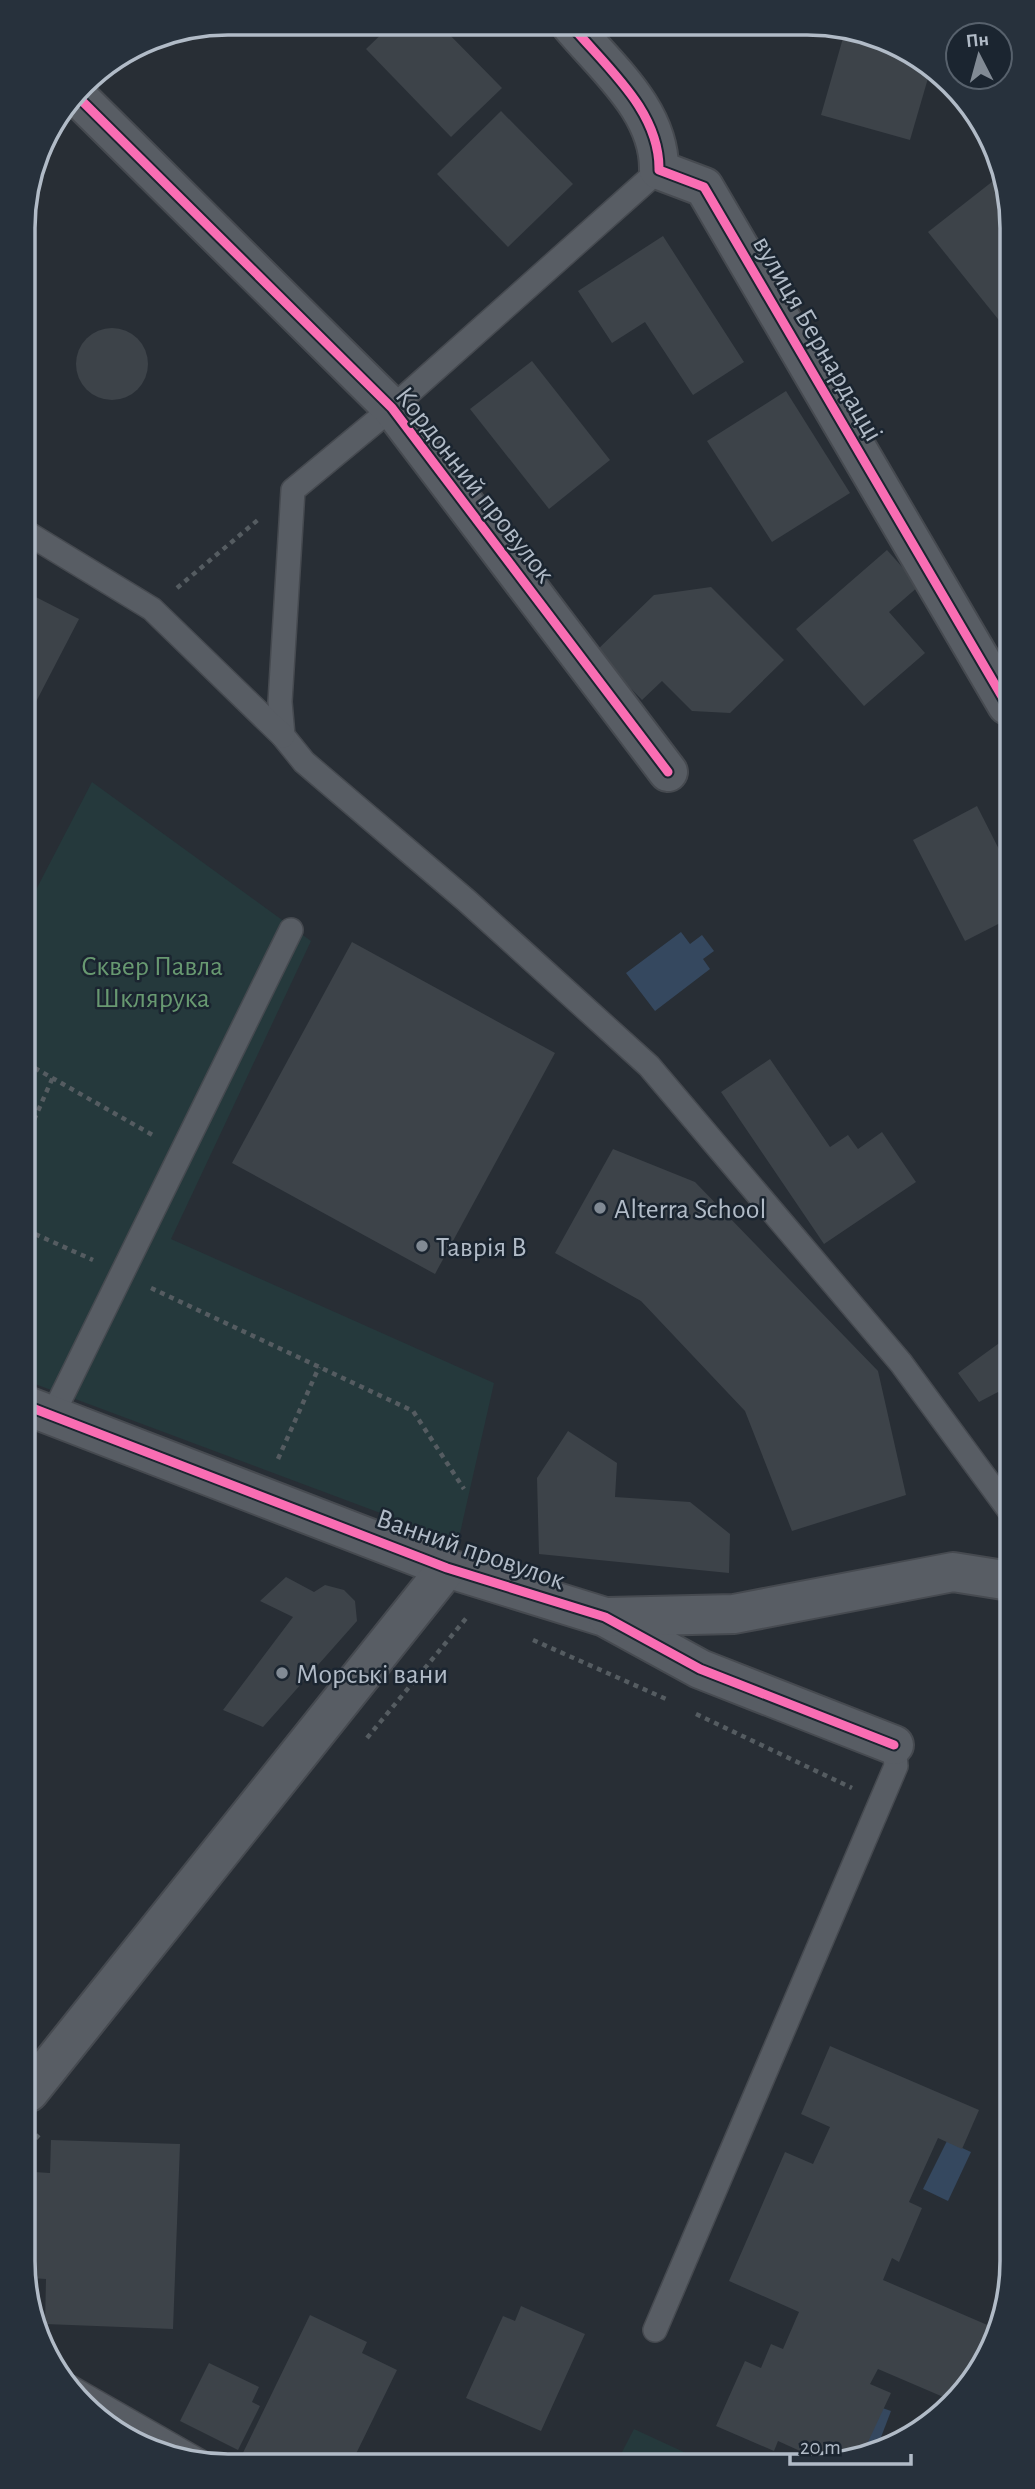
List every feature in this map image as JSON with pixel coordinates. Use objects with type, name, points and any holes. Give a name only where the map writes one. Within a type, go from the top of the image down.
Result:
[{"type":"street","points":[[579,35],[645,114],[659,150],[659,170]]},
{"type":"street","name":"Кордонний провулок","points":[[83,102],[393,408],[668,772]]},
{"type":"street","name":"вулиця Бернардацці","points":[[659,170],[704,187],[1000,693]]},
{"type":"street","name":"Ванний провулок","points":[[39,1411],[447,1568],[606,1617],[701,1669],[894,1745]]},
{"type":"street","name":"Ванний провулок","points":[[38,2109],[447,1568]]},
{"type":"street","name":"Ванний провулок","points":[[606,1617],[734,1614],[953,1573],[1000,1580]]},
{"type":"lane","points":[[284,736],[280,711],[293,490],[393,408],[659,170]]},
{"type":"lane","points":[[35,538],[152,609],[284,736],[304,762],[467,901],[649,1066],[901,1363],[1000,1498]]},
{"type":"lane","points":[[39,1411],[123,1275],[291,930]]},
{"type":"lane","points":[[654,2330],[896,1766],[894,1745]]},
{"type":"lane","points":[[98,2403],[172,2446]]},
{"type":"path","points":[[152,609],[258,520]]},
{"type":"path","points":[[35,1068],[182,1152]]},
{"type":"path","points":[[35,1118],[53,1077]]},
{"type":"path","points":[[35,1234],[412,1411],[464,1489]]},
{"type":"path","points":[[276,1464],[319,1367]]},
{"type":"path","points":[[365,1741],[470,1613]]},
{"type":"path","points":[[522,1635],[673,1703]]},
{"type":"path","points":[[685,1709],[881,1801]]},
{"type":"green space","name":"Сквер Павла Шклярука","points":[[92,782],[311,941],[171,1239],[494,1383],[458,1542],[35,1384],[35,892]]},
{"type":"green space","points":[[634,2429],[688,2454],[621,2454]]},
{"type":"water","points":[[681,932],[690,944],[702,935],[714,951],[703,959],[710,969],[655,1011],[626,973]]},
{"type":"water","points":[[947,2141],[971,2152],[948,2201],[923,2189]]},
{"type":"water","points":[[871,2404],[891,2411],[880,2439],[855,2447]]},
{"type":"building","points":[[381,35],[450,35],[502,88],[451,137],[366,49]]},
{"type":"building","points":[[843,39],[869,45],[892,55],[928,78],[910,140],[821,115]]},
{"type":"building","points":[[501,111],[573,184],[508,247],[437,174]]},
{"type":"building","points":[[994,181],[1000,228],[1000,322],[928,232]]},
{"type":"building","points":[[663,236],[744,362],[693,395],[645,322],[612,343],[578,291]]},
{"type":"building","points":[[119,328],[138,338],[146,350],[146,378],[138,390],[126,398],[105,400],[86,390],[78,378],[76,357],[86,338],[98,330]]},
{"type":"building","points":[[532,361],[610,460],[549,509],[470,409]]},
{"type":"building","points":[[786,391],[850,493],[772,542],[707,441]]},
{"type":"building","points":[[887,550],[919,586],[889,612],[925,653],[864,706],[796,629]]},
{"type":"building","points":[[711,587],[784,660],[730,713],[692,711],[662,681],[642,700],[595,652],[654,595]]},
{"type":"building","points":[[35,597],[79,619],[35,704]]},
{"type":"building","points":[[977,806],[1000,851],[1000,923],[965,941],[913,840]]},
{"type":"building","points":[[352,942],[555,1053],[435,1274],[232,1163]]},
{"type":"building","points":[[770,1059],[830,1147],[848,1135],[858,1149],[882,1132],[916,1182],[824,1244],[721,1092]]},
{"type":"building","points":[[613,1149],[695,1182],[878,1371],[906,1495],[792,1531],[745,1411],[641,1301],[555,1253]]},
{"type":"building","points":[[1000,1343],[1000,1394],[998,1392],[979,1402],[958,1373]]},
{"type":"building","points":[[568,1431],[617,1463],[615,1497],[690,1502],[730,1534],[729,1573],[539,1554],[537,1478]]},
{"type":"building","name":"Морські вани","points":[[286,1577],[314,1592],[325,1585],[344,1590],[355,1601],[357,1621],[263,1727],[223,1710],[293,1617],[260,1601]]},
{"type":"building","points":[[830,2046],[979,2110],[962,2149],[938,2138],[909,2202],[922,2208],[899,2262],[892,2258],[883,2280],[989,2326],[974,2358],[943,2397],[878,2369],[870,2384],[891,2393],[867,2444],[832,2452],[807,2454],[778,2441],[774,2451],[716,2426],[745,2361],[761,2368],[771,2344],[783,2349],[799,2312],[729,2281],[785,2152],[813,2164],[830,2127],[801,2114]]},
{"type":"building","points":[[51,2140],[180,2144],[173,2329],[46,2324],[46,2279],[36,2278],[35,2261],[35,2172],[50,2173]]},
{"type":"building","points":[[521,2306],[585,2334],[541,2431],[466,2398],[503,2316],[515,2321]]},
{"type":"building","points":[[310,2315],[367,2342],[362,2353],[397,2370],[356,2454],[242,2454]]},
{"type":"building","points":[[209,2363],[259,2387],[252,2402],[260,2406],[238,2450],[180,2421]]},
{"type":"cycle path","points":[[580,35],[629,91],[641,110],[651,128],[659,170],[704,187],[1000,693]]},
{"type":"cycle path","points":[[83,102],[392,408],[668,772]]},
{"type":"cycle path","points":[[35,1409],[447,1568],[605,1617],[700,1669],[894,1745]]},
{"type":"place","name":"Alterra School","points":[[600,1208]]},
{"type":"place","name":"Таврія В","points":[[422,1246]]},
{"type":"place","name":"Морські вани","points":[[282,1673]]}]
